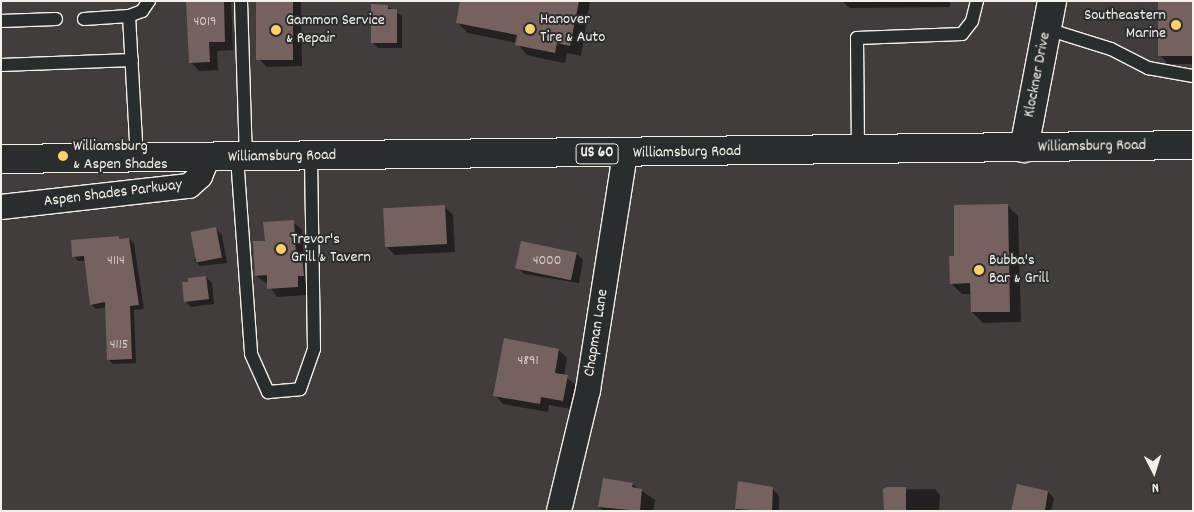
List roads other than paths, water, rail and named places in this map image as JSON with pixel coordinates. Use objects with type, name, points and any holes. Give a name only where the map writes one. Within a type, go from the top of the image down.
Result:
[{"type":"main road","name":"Klockner Drive","points":[[1024,148],[1052,1]]},
{"type":"main road","name":"Williamsburg Road","points":[[1,159],[858,151],[1193,145]]},
{"type":"street","name":"Chapman Lane","points":[[559,511],[588,390],[625,153]]},
{"type":"street","name":"Aspen Shades Parkway","points":[[1,207],[189,186],[200,176],[208,157]]},
{"type":"lane","points":[[84,19],[129,16],[142,12],[149,1]]},
{"type":"lane","points":[[241,1],[242,157],[251,354],[268,392],[300,389],[314,349],[311,156]]},
{"type":"lane","points":[[858,151],[857,38],[962,34],[972,21],[977,1]]},
{"type":"lane","points":[[129,16],[137,158]]},
{"type":"lane","points":[[1,21],[56,19]]},
{"type":"lane","points":[[1047,29],[1111,49],[1148,68],[1193,76]]},
{"type":"lane","points":[[1,65],[132,60]]},
{"type":"place","name":"Southeastern Marine","points":[[1176,25]]},
{"type":"place","name":"Hanover Tire & Auto","points":[[530,29]]},
{"type":"place","name":"Gammon Service & Repair","points":[[276,30]]},
{"type":"place","name":"Williamsburg & Aspen Shades","points":[[63,156]]},
{"type":"place","name":"Trevor's Grill & Tavern","points":[[281,249]]},
{"type":"place","name":"Bubba's Bar & Grill","points":[[979,270]]}]
